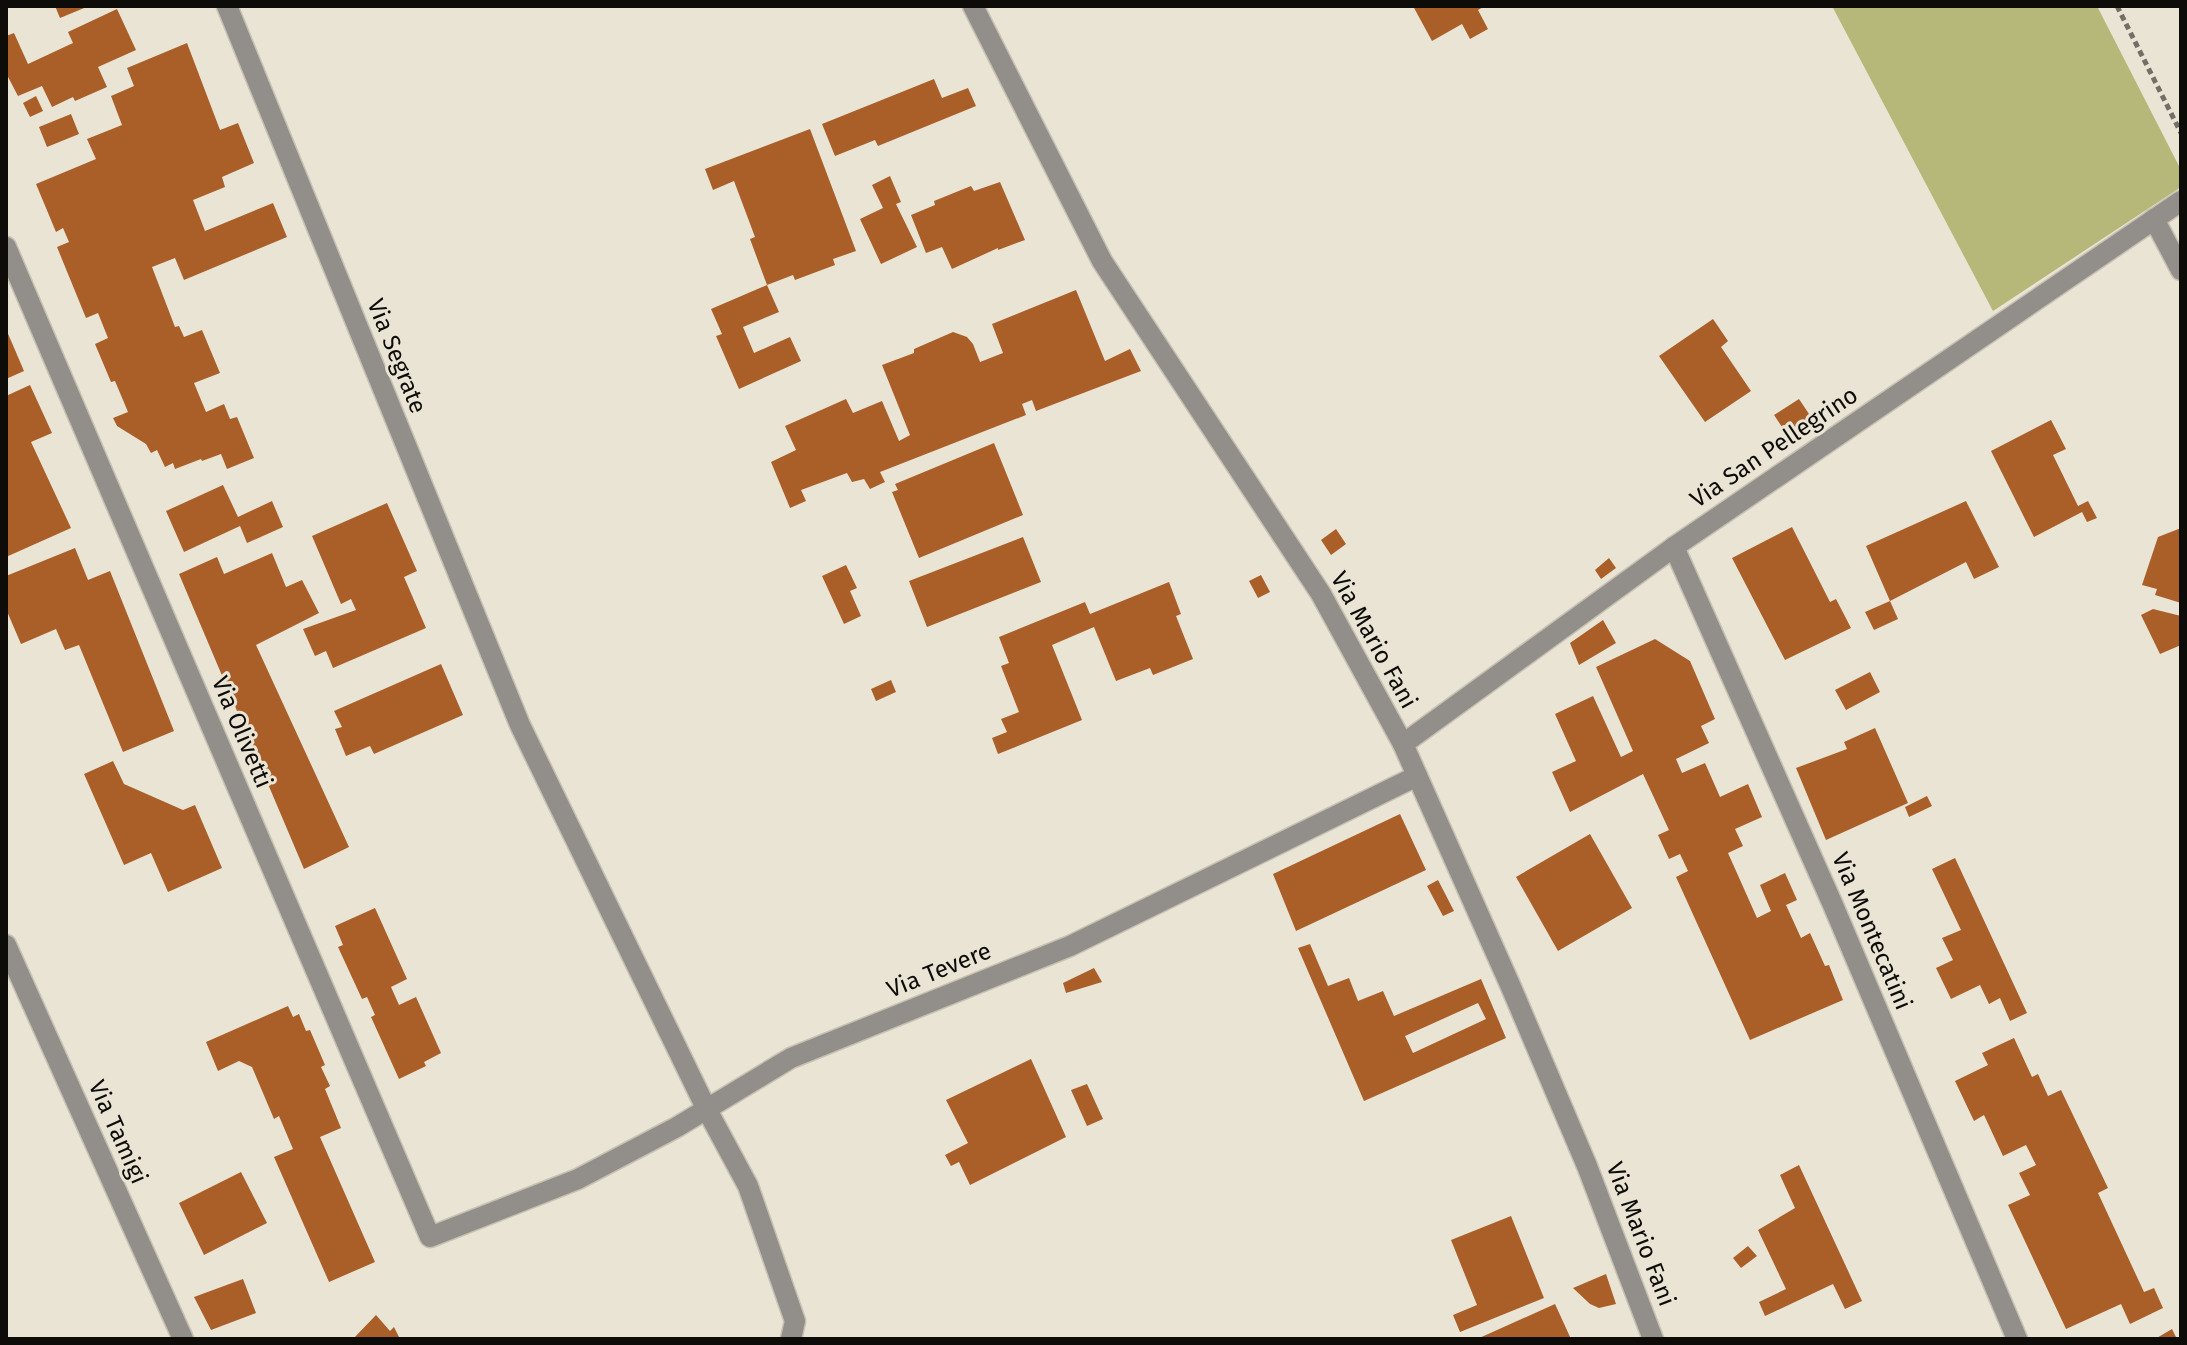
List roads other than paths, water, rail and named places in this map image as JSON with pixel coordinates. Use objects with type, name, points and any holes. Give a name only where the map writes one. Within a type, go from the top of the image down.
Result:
[{"type":"street","name":"Via Segrate","points":[[227,6],[520,725],[706,1108]]},
{"type":"street","name":"Via Mario Fani","points":[[973,6],[1102,261],[1321,594],[1403,744],[1587,1166],[1653,1339]]},
{"type":"street","name":"Via San Pellegrino","points":[[1403,744],[1674,547],[2181,201]]},
{"type":"street","points":[[2154,219],[2181,270]]},
{"type":"street","name":"Via Olivetti","points":[[6,247],[430,1237]]},
{"type":"street","name":"Via Montecatini","points":[[1674,547],[1833,905],[2017,1339]]},
{"type":"street","name":"Via Tevere","points":[[430,1237],[578,1179],[791,1058],[1070,946],[1417,776]]},
{"type":"street","name":"Via Tamigi","points":[[6,945],[183,1339]]},
{"type":"street","points":[[706,1108],[748,1186],[795,1321],[791,1339]]}]
